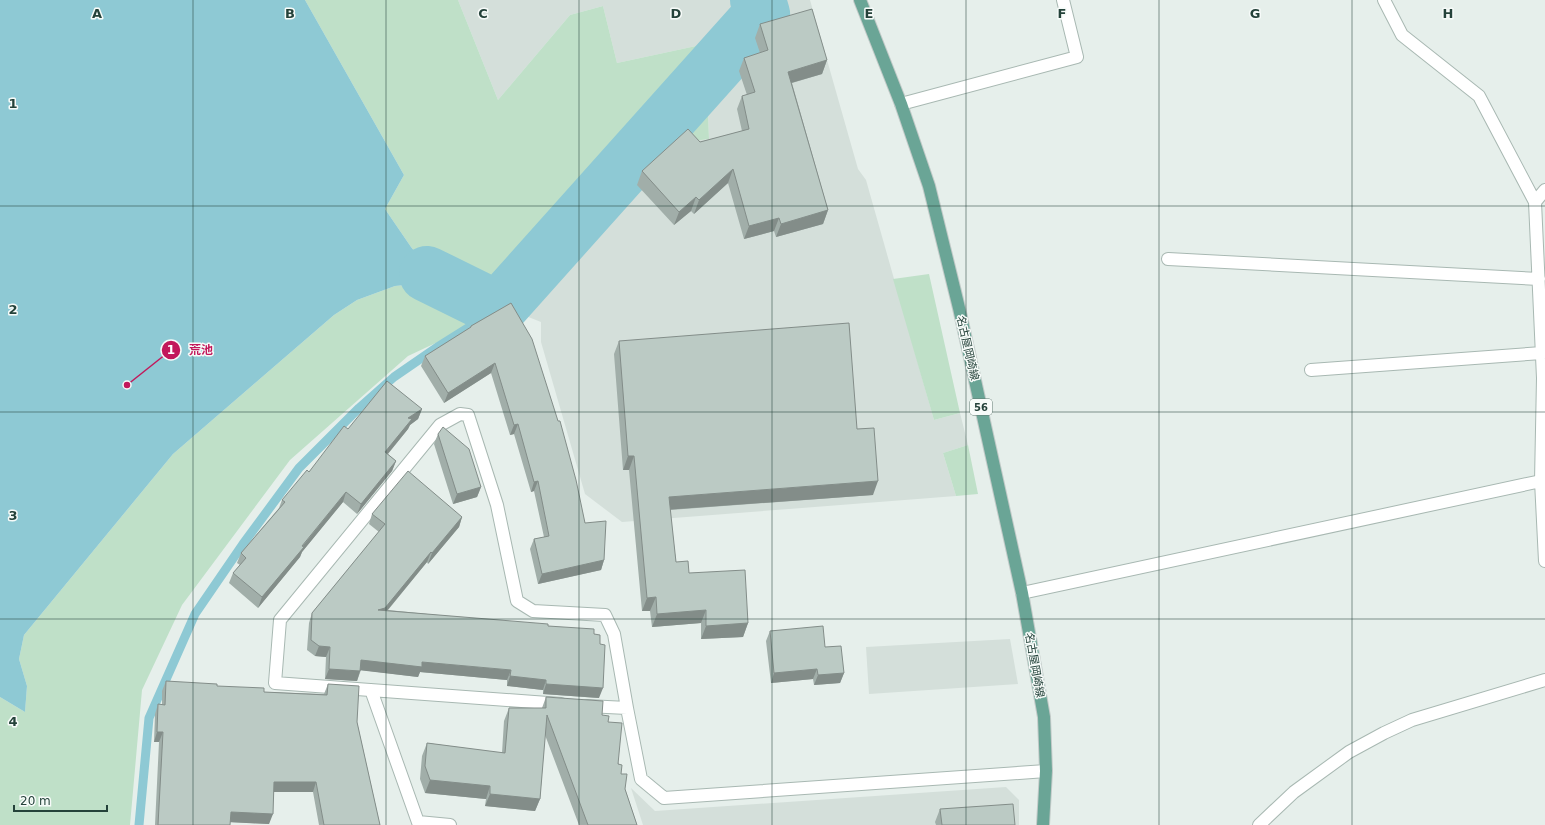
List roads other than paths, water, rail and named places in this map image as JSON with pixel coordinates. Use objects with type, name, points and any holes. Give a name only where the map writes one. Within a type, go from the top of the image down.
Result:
[{"type":"main road","name":"名古屋岡崎線","points":[[860,0],[901,104],[929,186],[950,270],[1022,593],[1044,717],[1046,772],[1043,825]]},
{"type":"street","points":[[901,104],[1077,57],[1063,0]]},
{"type":"street","points":[[1384,0],[1402,35],[1479,96],[1535,202],[1544,378],[1541,481],[1545,560]]},
{"type":"street","points":[[1535,202],[1545,190]]},
{"type":"street","points":[[1168,259],[1539,279]]},
{"type":"street","points":[[1311,370],[1542,353]]},
{"type":"street","points":[[627,708],[275,683],[280,620],[440,425],[460,414],[468,415],[497,506],[517,601],[533,612],[605,614],[614,634],[641,779],[664,798],[1046,772]]},
{"type":"street","points":[[1022,593],[1541,481]]},
{"type":"street","points":[[1259,825],[1294,792],[1350,752],[1384,733],[1412,720],[1545,680]]},
{"type":"street","points":[[371,690],[419,824],[450,825]]},
{"type":"water","points":[[0,0],[305,0],[404,175],[385,209],[411,247],[428,268],[426,283],[395,286],[357,300],[334,315],[173,454],[24,635],[19,659],[27,686],[25,712],[0,697]]},
{"type":"waterway","points":[[427,274],[498,309],[762,14],[758,0]]},
{"type":"waterway","points":[[139,825],[149,718],[195,614],[243,544],[299,468],[359,408],[394,377],[439,346],[498,309]]},
{"type":"place","name":"荒池","points":[[127,385]]}]
